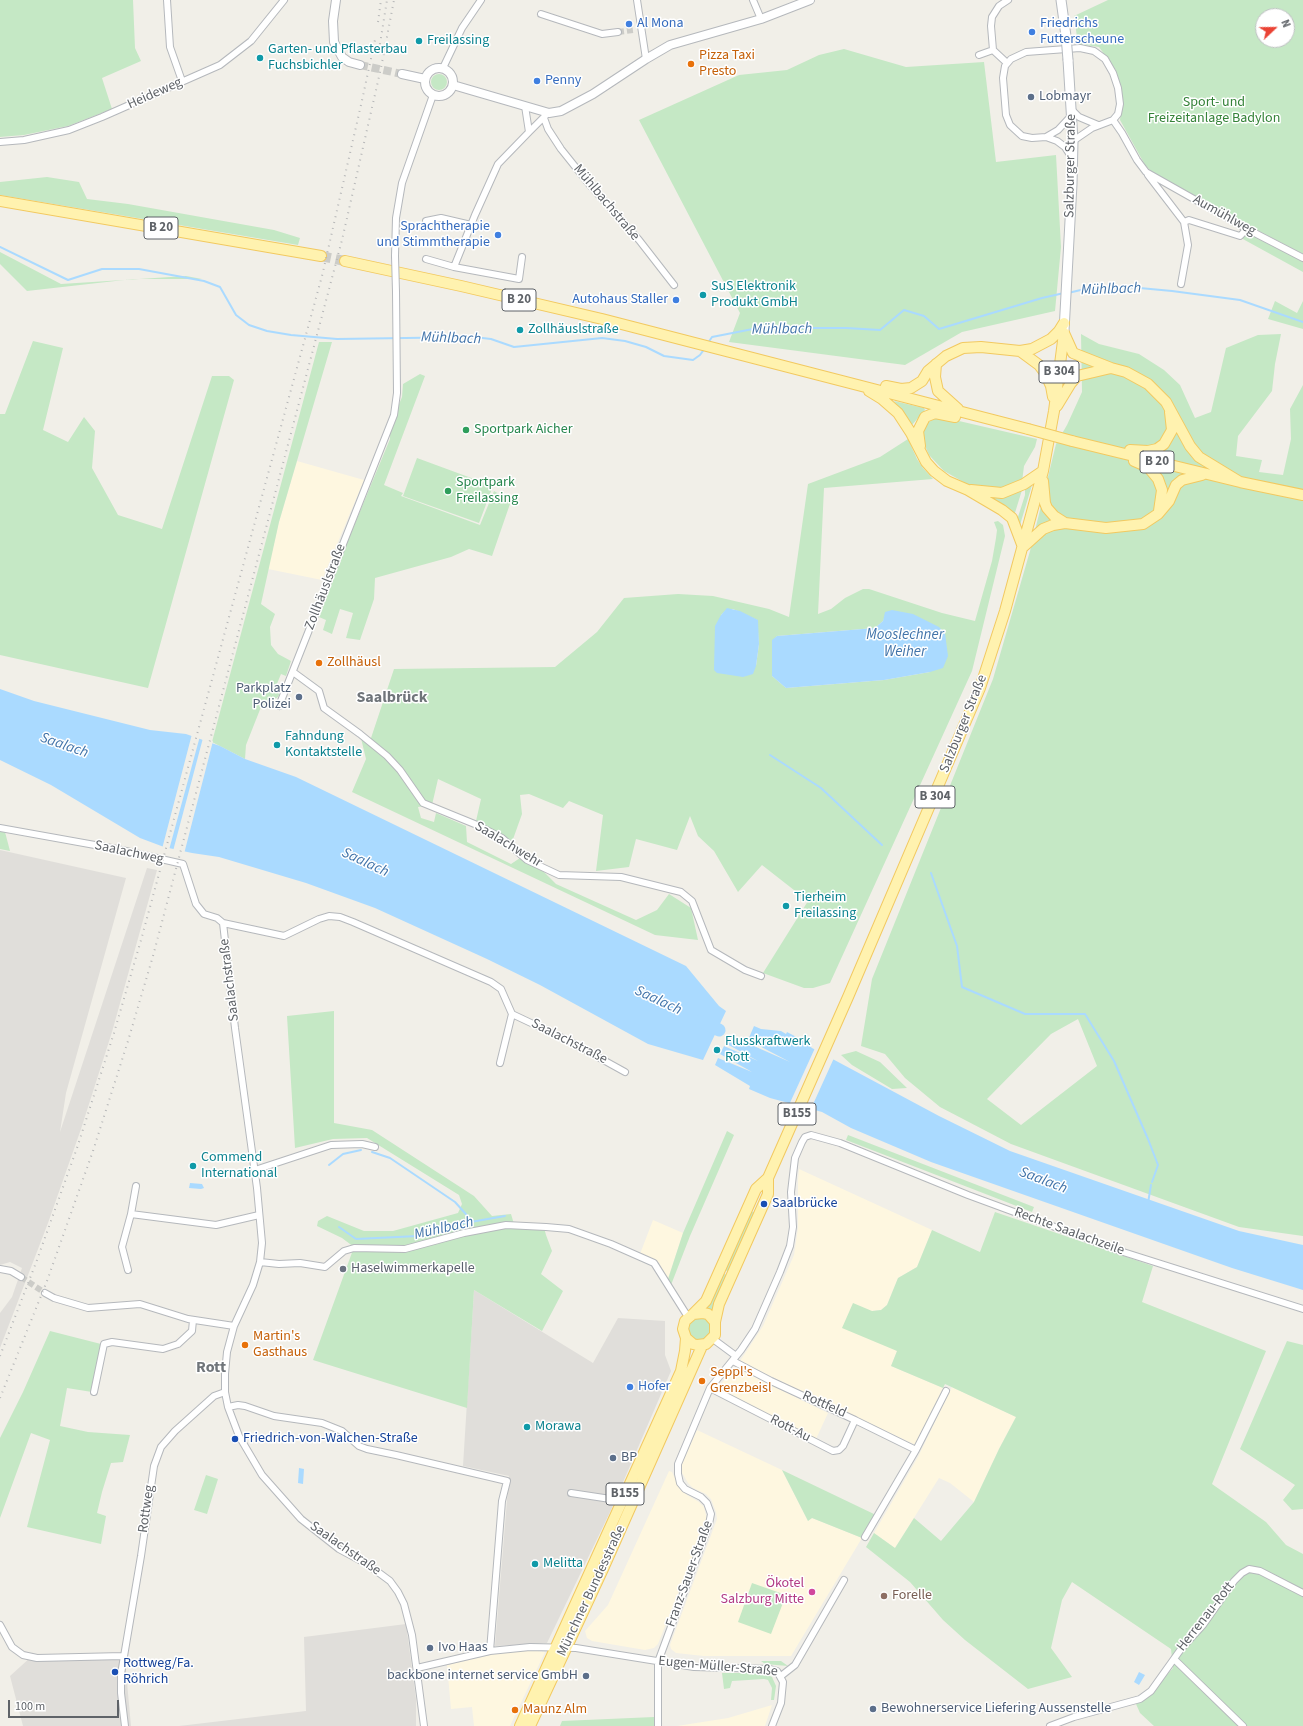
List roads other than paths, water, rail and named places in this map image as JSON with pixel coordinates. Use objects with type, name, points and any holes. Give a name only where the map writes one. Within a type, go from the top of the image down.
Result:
[{"type":"main road","name":"Salzburger Straße","points":[[1061,0],[1066,36],[1073,141],[1064,328]]},
{"type":"main road","name":"B 20","points":[[0,201],[322,256]]},
{"type":"main road","name":"B 20","points":[[345,261],[461,286],[693,342],[1072,441],[1303,496]]},
{"type":"main road","points":[[863,386],[911,388],[922,381],[928,370],[946,356],[963,348],[981,347],[1020,351],[1032,349],[1052,339],[1064,328],[1073,353],[1138,377],[1157,391],[1166,402],[1193,450],[1203,461],[1240,482]]},
{"type":"main road","name":"B 304","points":[[1023,547],[1043,471],[1054,411],[1064,328]]},
{"type":"main road","points":[[1020,351],[1038,365],[1045,373],[1051,386],[1054,411]]},
{"type":"main road","points":[[936,364],[935,377],[938,390],[959,411]]},
{"type":"main road","points":[[1054,411],[1068,387],[1077,376],[1111,368]]},
{"type":"main road","points":[[863,386],[882,399],[898,414],[911,433],[923,458],[939,476],[956,486],[968,490],[1002,510],[1012,518],[1023,547],[1043,529],[1053,525],[1065,523],[1106,528],[1143,524],[1158,514],[1169,501],[1176,485],[1182,480],[1206,474]]},
{"type":"main road","points":[[1108,450],[1148,451],[1157,449],[1164,444],[1170,435],[1172,425],[1166,402]]},
{"type":"main road","points":[[923,458],[918,434],[922,422],[928,415],[939,413],[970,420],[995,421]]},
{"type":"main road","points":[[1108,450],[1148,467],[1155,474],[1162,490],[1158,514]]},
{"type":"main road","points":[[968,490],[1002,493],[1024,484],[1043,471]]},
{"type":"main road","points":[[1043,471],[1045,503],[1054,516],[1065,523]]},
{"type":"main road","name":"Salzburger Straße","points":[[812,1079],[980,688],[1005,611],[1023,547]]},
{"type":"main road","name":"B155","points":[[690,1316],[706,1301],[756,1189],[768,1178],[812,1079]]},
{"type":"main road","name":"B155","points":[[715,1322],[720,1304],[768,1194],[768,1178]]},
{"type":"main road","points":[[703,1312],[708,1314],[715,1322],[716,1331],[713,1339],[706,1344],[702,1346],[693,1344],[686,1338],[683,1328],[690,1316],[703,1312]]},
{"type":"main road","name":"Münchner Bundesstraße","points":[[520,1726],[681,1371],[686,1338]]},
{"type":"main road","name":"Münchner Bundesstraße","points":[[530,1726],[702,1346]]},
{"type":"street","points":[[167,0],[170,47],[182,81]]},
{"type":"street","name":"Heideweg","points":[[0,142],[24,140],[69,130],[220,65],[251,41],[284,0]]},
{"type":"street","points":[[336,0],[333,21],[334,42],[342,57],[349,62],[360,66]]},
{"type":"street","points":[[443,68],[462,28],[481,0]]},
{"type":"street","points":[[637,0],[646,59]]},
{"type":"street","points":[[753,0],[761,18]]},
{"type":"street","points":[[454,267],[498,164],[528,132],[547,115],[572,106],[646,59],[679,41],[761,18],[810,0]]},
{"type":"street","points":[[1007,63],[993,50],[991,26],[992,18],[999,6],[1008,0]]},
{"type":"street","points":[[541,14],[602,34],[618,32]]},
{"type":"street","points":[[634,30],[641,29]]},
{"type":"street","points":[[1073,141],[1098,125],[1113,120],[1118,114],[1120,104],[1118,88],[1113,73],[1105,59],[1094,51],[1080,48],[1026,52],[1015,56],[1007,63],[1003,71],[1002,78],[1006,115],[1010,125],[1022,136],[1032,138],[1046,137],[1058,141],[1065,147],[1073,159]]},
{"type":"street","points":[[979,55],[993,50]]},
{"type":"street","points":[[443,68],[452,76],[453,85],[450,91],[446,94],[440,96],[433,95],[425,87],[425,79],[431,70],[443,68]]},
{"type":"street","points":[[402,74],[425,79]]},
{"type":"street","points":[[453,85],[525,106],[547,115]]},
{"type":"street","name":"Zollhäuslstraße","points":[[279,706],[294,672],[329,578],[394,415],[397,393],[395,256],[396,218],[402,183],[433,95]]},
{"type":"street","points":[[525,106],[528,132]]},
{"type":"street","points":[[1046,137],[1058,130],[1072,112],[1079,117],[1098,125]]},
{"type":"street","name":"Mühlbachstraße","points":[[547,115],[548,129],[561,149],[674,284]]},
{"type":"street","name":"Aumühlweg","points":[[1113,120],[1122,132],[1137,160],[1184,222],[1188,245],[1181,284]]},
{"type":"street","name":"Aumühlweg","points":[[1146,172],[1247,229],[1303,258]]},
{"type":"street","points":[[426,221],[442,218],[471,225]]},
{"type":"street","points":[[1184,222],[1189,220],[1240,236],[1247,229]]},
{"type":"street","points":[[426,259],[454,267],[519,279],[522,257]]},
{"type":"street","name":"Saalachwehr","points":[[294,672],[319,691],[324,708],[387,756],[400,770],[423,803],[502,838],[527,860],[560,875],[621,877],[681,892],[692,901],[710,950],[745,970],[761,976]]},
{"type":"street","name":"Saalachweg","points":[[0,828],[117,849],[183,864],[196,904],[204,914],[217,918],[223,923]]},
{"type":"street","name":"Saalachstraße","points":[[424,1726],[410,1625],[404,1604],[390,1581],[367,1564],[339,1548],[302,1519],[262,1475],[239,1436],[228,1407],[225,1392],[225,1364],[234,1326],[253,1285],[260,1262],[262,1243],[257,1188],[235,1028],[223,923],[284,936],[319,919],[328,916],[340,917],[491,982],[501,989],[512,1014],[500,1063]]},
{"type":"street","name":"Saalachstraße","points":[[512,1014],[562,1037],[626,1072]]},
{"type":"street","name":"Franz-Sauer-Straße","points":[[658,1726],[658,1662],[709,1524],[711,1514],[707,1503],[701,1497],[685,1489],[680,1483],[678,1464],[710,1388],[755,1329],[780,1272],[790,1246],[793,1227],[791,1192],[792,1175],[795,1158],[802,1142],[805,1137],[811,1135],[840,1142]]},
{"type":"street","name":"Rechte Saalachzeile","points":[[840,1142],[968,1195],[1120,1251],[1303,1309]]},
{"type":"street","points":[[255,1172],[331,1145],[362,1144],[375,1147]]},
{"type":"street","points":[[128,1270],[122,1247],[131,1214],[136,1186]]},
{"type":"street","points":[[131,1214],[216,1225],[259,1215]]},
{"type":"street","points":[[260,1262],[279,1264],[300,1263],[325,1267],[344,1251],[354,1248],[405,1249],[464,1233],[506,1225],[561,1228],[594,1238],[654,1263],[690,1316]]},
{"type":"street","points":[[0,1269],[11,1271],[20,1277]]},
{"type":"street","points":[[45,1293],[54,1298],[88,1308],[140,1304],[194,1320],[234,1326]]},
{"type":"street","points":[[94,1392],[104,1344],[112,1342],[163,1349],[178,1344],[192,1331],[194,1320]]},
{"type":"street","points":[[713,1339],[734,1358]]},
{"type":"street","name":"Rottfeld","points":[[734,1358],[770,1381],[916,1450]]},
{"type":"street","name":"Rott-Au","points":[[710,1388],[833,1451],[839,1450],[843,1446],[855,1420]]},
{"type":"street","points":[[865,1537],[916,1450],[946,1391]]},
{"type":"street","name":"Rottweg","points":[[125,1726],[120,1693],[123,1656],[141,1556],[154,1466],[161,1447],[175,1431],[214,1396],[225,1392]]},
{"type":"street","points":[[228,1407],[238,1405],[245,1406],[274,1416],[322,1423],[342,1431],[359,1446],[367,1449],[396,1454],[507,1480],[502,1501],[490,1651]]},
{"type":"street","points":[[571,1493],[617,1500],[622,1503]]},
{"type":"street","name":"Herrenau-Rott","points":[[1243,1726],[1174,1659],[1203,1625],[1234,1580],[1245,1571],[1249,1569],[1260,1571],[1303,1594]]},
{"type":"street","name":"Eugen-Müller-Straße","points":[[566,1648],[576,1648],[694,1667],[770,1670],[777,1671],[781,1676],[795,1665],[844,1580]]},
{"type":"street","points":[[0,1626],[12,1647],[23,1655],[38,1658],[123,1656]]},
{"type":"street","points":[[417,1668],[490,1651],[530,1647],[566,1648]]},
{"type":"street","points":[[1050,1726],[1074,1717],[1140,1699],[1151,1691],[1174,1659]]},
{"type":"street","points":[[772,1726],[781,1703],[784,1682],[781,1676]]},
{"type":"water","points":[[727,608],[740,611],[758,620],[759,644],[756,666],[753,674],[743,677],[717,673],[714,670],[715,626]]},
{"type":"water","name":"Mooslechner Weiher","points":[[892,610],[913,614],[939,627],[945,633],[948,656],[943,668],[930,672],[884,680],[786,688],[772,676],[772,640],[777,636],[875,628],[883,621],[885,612]]},
{"type":"water","points":[[0,689],[34,701],[150,730],[186,734],[220,746],[245,759],[296,777],[686,966],[719,1006],[726,1011],[703,1060],[648,1044],[540,985],[375,908],[306,883],[219,857],[164,847],[140,838],[51,785],[0,760]]},
{"type":"water","points":[[754,1026],[761,1029],[781,1031],[786,1034],[787,1032],[804,1041],[812,1048],[939,1116],[1010,1151],[1239,1231],[1303,1245],[1303,1290],[1232,1268],[931,1162],[851,1128],[822,1112],[770,1098],[749,1089],[750,1086],[715,1065],[718,1058],[752,1072],[720,1054],[724,1046],[758,1061],[725,1043],[729,1035],[790,1062],[748,1040]]},
{"type":"water","points":[[190,1183],[202,1184],[204,1188],[189,1188]]},
{"type":"water","points":[[299,1468],[304,1469],[303,1484],[298,1483]]},
{"type":"water","points":[[1139,1672],[1145,1675],[1139,1685],[1134,1682]]},
{"type":"waterway","name":"Mühlbach","points":[[0,247],[68,280],[102,269],[139,269],[204,281],[220,287],[236,315],[249,325],[267,331],[291,335],[337,339],[474,337],[491,339],[514,347],[602,338],[625,341],[646,347],[664,356],[693,360],[700,355],[705,348]]},
{"type":"waterway","name":"Mühlbach","points":[[1068,293],[1085,289],[1129,287],[1172,291],[1240,300],[1303,322]]},
{"type":"waterway","name":"Mühlbach","points":[[708,343],[712,337],[758,328],[846,328],[880,330],[904,310],[924,316],[939,329],[1042,298],[1064,293]]},
{"type":"waterway","points":[[770,755],[821,788],[882,845]]},
{"type":"waterway","points":[[931,873],[957,946],[962,987],[1025,1014],[1085,1014],[1114,1061],[1148,1139],[1158,1165],[1152,1182]]},
{"type":"waterway","name":"Saalach","points":[[701,1021],[719,1030]]},
{"type":"waterway","points":[[329,1165],[343,1154],[361,1150]]},
{"type":"waterway","points":[[372,1152],[390,1158],[455,1202],[473,1222]]},
{"type":"waterway","points":[[1148,1203],[1151,1185]]},
{"type":"waterway","name":"Mühlbach","points":[[339,1227],[356,1239],[418,1236],[442,1227],[505,1216]]},
{"type":"tunnel","points":[[618,32],[634,30]]},
{"type":"tunnel","points":[[360,65],[402,74]]},
{"type":"tunnel","points":[[321,256],[345,261]]},
{"type":"tunnel","points":[[21,1277],[45,1293]]},
{"type":"railway","points":[[378,22],[381,0]]},
{"type":"railway","points":[[379,50],[387,0]]},
{"type":"railway","points":[[0,1398],[47,1281],[93,1151],[153,956],[342,240],[381,68],[394,0]]},
{"type":"railway","points":[[0,1356],[37,1260],[77,1148],[114,1033],[141,940],[322,276],[375,40]]},
{"type":"place","name":"Al Mona","points":[[629,24]]},
{"type":"place","name":"Friedrichs Futterscheune","points":[[1032,32]]},
{"type":"place","name":"Freilassing","points":[[419,41]]},
{"type":"place","name":"Garten- und Pflasterbau Fuchsbichler","points":[[260,58]]},
{"type":"place","name":"Pizza Taxi Presto","points":[[691,64]]},
{"type":"place","name":"Penny","points":[[537,81]]},
{"type":"place","name":"Lobmayr","points":[[1031,97]]},
{"type":"place","name":"Sprachtherapie und Stimmtherapie","points":[[498,235]]},
{"type":"place","name":"SuS Elektronik Produkt GmbH","points":[[703,295]]},
{"type":"place","name":"Autohaus Staller","points":[[676,300]]},
{"type":"place","name":"Zollhäuslstraße","points":[[520,330]]},
{"type":"place","name":"Sportpark Aicher","points":[[466,430]]},
{"type":"place","name":"Sportpark Freilassing","points":[[448,491]]},
{"type":"place","name":"Zollhäusl","points":[[319,663]]},
{"type":"place","name":"Parkplatz Polizei","points":[[299,697]]},
{"type":"place","name":"Fahndung Kontaktstelle","points":[[277,745]]},
{"type":"place","name":"Tierheim Freilassing","points":[[786,906]]},
{"type":"place","name":"Flusskraftwerk Rott","points":[[717,1050]]},
{"type":"place","name":"Commend International","points":[[193,1166]]},
{"type":"place","name":"Saalbrücke","points":[[764,1204]]},
{"type":"place","name":"Haselwimmerkapelle","points":[[343,1269]]},
{"type":"place","name":"Martin's Gasthaus","points":[[245,1345]]},
{"type":"place","name":"Seppl's Grenzbeisl","points":[[702,1381]]},
{"type":"place","name":"Hofer","points":[[630,1387]]},
{"type":"place","name":"Morawa","points":[[527,1427]]},
{"type":"place","name":"Friedrich-von-Walchen-Straße","points":[[235,1439]]},
{"type":"place","name":"BP","points":[[613,1458]]},
{"type":"place","name":"Melitta","points":[[535,1564]]},
{"type":"place","name":"Ökotel Salzburg Mitte","points":[[812,1592]]},
{"type":"place","name":"Forelle","points":[[884,1596]]},
{"type":"place","name":"Ivo Haas","points":[[430,1648]]},
{"type":"place","name":"Rottweg/Fa. Röhrich","points":[[115,1672]]},
{"type":"place","name":"backbone internet service GmbH","points":[[586,1676]]},
{"type":"place","name":"Bewohnerservice Liefering Aussenstelle","points":[[873,1709]]},
{"type":"place","name":"Maunz Alm","points":[[515,1710]]},
{"type":"district","name":"Saalbrück","points":[[392,698]]},
{"type":"district","name":"Rott","points":[[211,1368]]},
{"type":"park label","name":"Sport- und Freizeitanlage Badylon","points":[[1214,112]]}]
